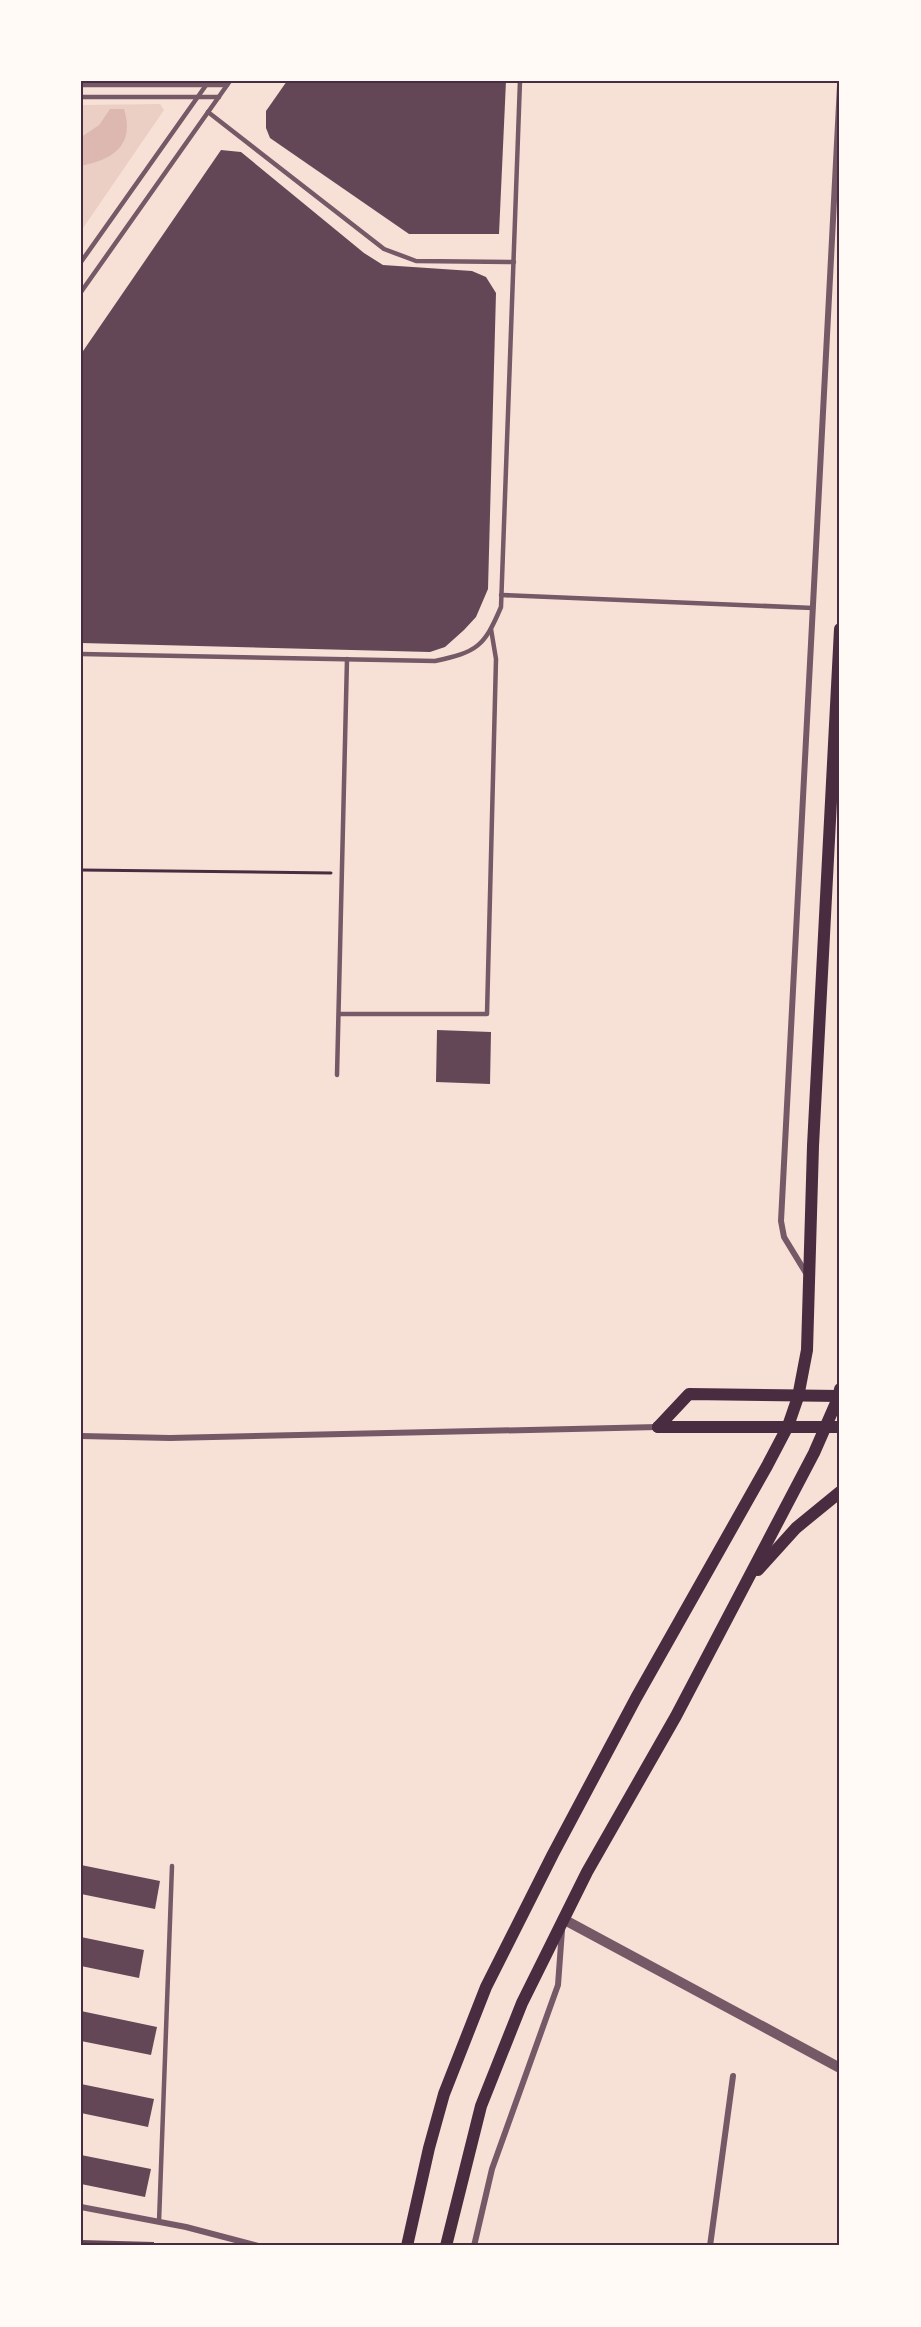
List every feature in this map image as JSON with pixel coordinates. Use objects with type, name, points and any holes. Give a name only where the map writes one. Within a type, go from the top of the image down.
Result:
[{"type":"main road","points":[[408,2246],[429,2148],[444,2094],[486,1987],[548,1863],[636,1698],[788,1426],[798,1396],[807,1350],[813,1146],[840,629]]},
{"type":"main road","points":[[446,2246],[481,2106],[522,2002],[563,1919],[676,1716],[826,1427],[840,1394],[798,1396],[689,1394],[658,1426]]},
{"type":"main road","points":[[658,1426],[840,1427]]},
{"type":"main road","points":[[745,1584],[796,1528],[840,1492]]},
{"type":"street","points":[[809,1277],[784,1237],[781,1221],[840,85]]},
{"type":"street","points":[[81,1436],[170,1438],[658,1426]]},
{"type":"street","points":[[474,2246],[492,2169],[558,1985],[563,1919],[840,2068]]},
{"type":"street","points":[[710,2246],[734,2076]]},
{"type":"street","points":[[81,2207],[159,2222],[258,2246]]},
{"type":"lane","points":[[81,654],[435,661],[463,655],[482,643],[501,607],[520,81]]},
{"type":"lane","points":[[81,262],[207,83]]},
{"type":"lane","points":[[81,85],[229,83]]},
{"type":"lane","points":[[81,292],[229,83]]},
{"type":"lane","points":[[81,97],[219,97]]},
{"type":"lane","points":[[208,112],[384,249],[416,261],[514,262]]},
{"type":"lane","points":[[501,595],[813,608]]},
{"type":"lane","points":[[339,1014],[487,1014],[496,659],[491,628]]},
{"type":"lane","points":[[338,1075],[347,659]]},
{"type":"lane","points":[[159,2222],[172,1866]]},
{"type":"path","points":[[81,870],[342,874]]},
{"type":"shaded area","points":[[160,104],[164,110],[81,231],[81,166],[84,165],[110,109],[99,125],[81,137],[81,105]]},
{"type":"shaded area","points":[[110,109],[124,109],[127,132],[124,141],[112,154],[81,166],[81,137],[99,125]]},
{"type":"building","points":[[287,81],[506,81],[499,234],[409,234],[270,138],[266,128],[266,111]]},
{"type":"building","points":[[221,150],[241,152],[364,253],[383,265],[472,271],[486,277],[496,293],[488,589],[476,617],[445,647],[430,652],[81,643],[81,354]]},
{"type":"building","points":[[437,1030],[491,1032],[490,1084],[436,1082]]},
{"type":"building","points":[[81,1865],[160,1881],[155,1909],[81,1894]]},
{"type":"building","points":[[81,1937],[144,1950],[139,1978],[81,1966]]},
{"type":"building","points":[[81,2011],[157,2027],[151,2055],[81,2041]]},
{"type":"building","points":[[81,2084],[154,2099],[148,2127],[81,2113]]},
{"type":"building","points":[[81,2155],[151,2169],[145,2197],[81,2184]]},
{"type":"building","points":[[81,2240],[154,2242],[154,2246],[81,2246]]}]
